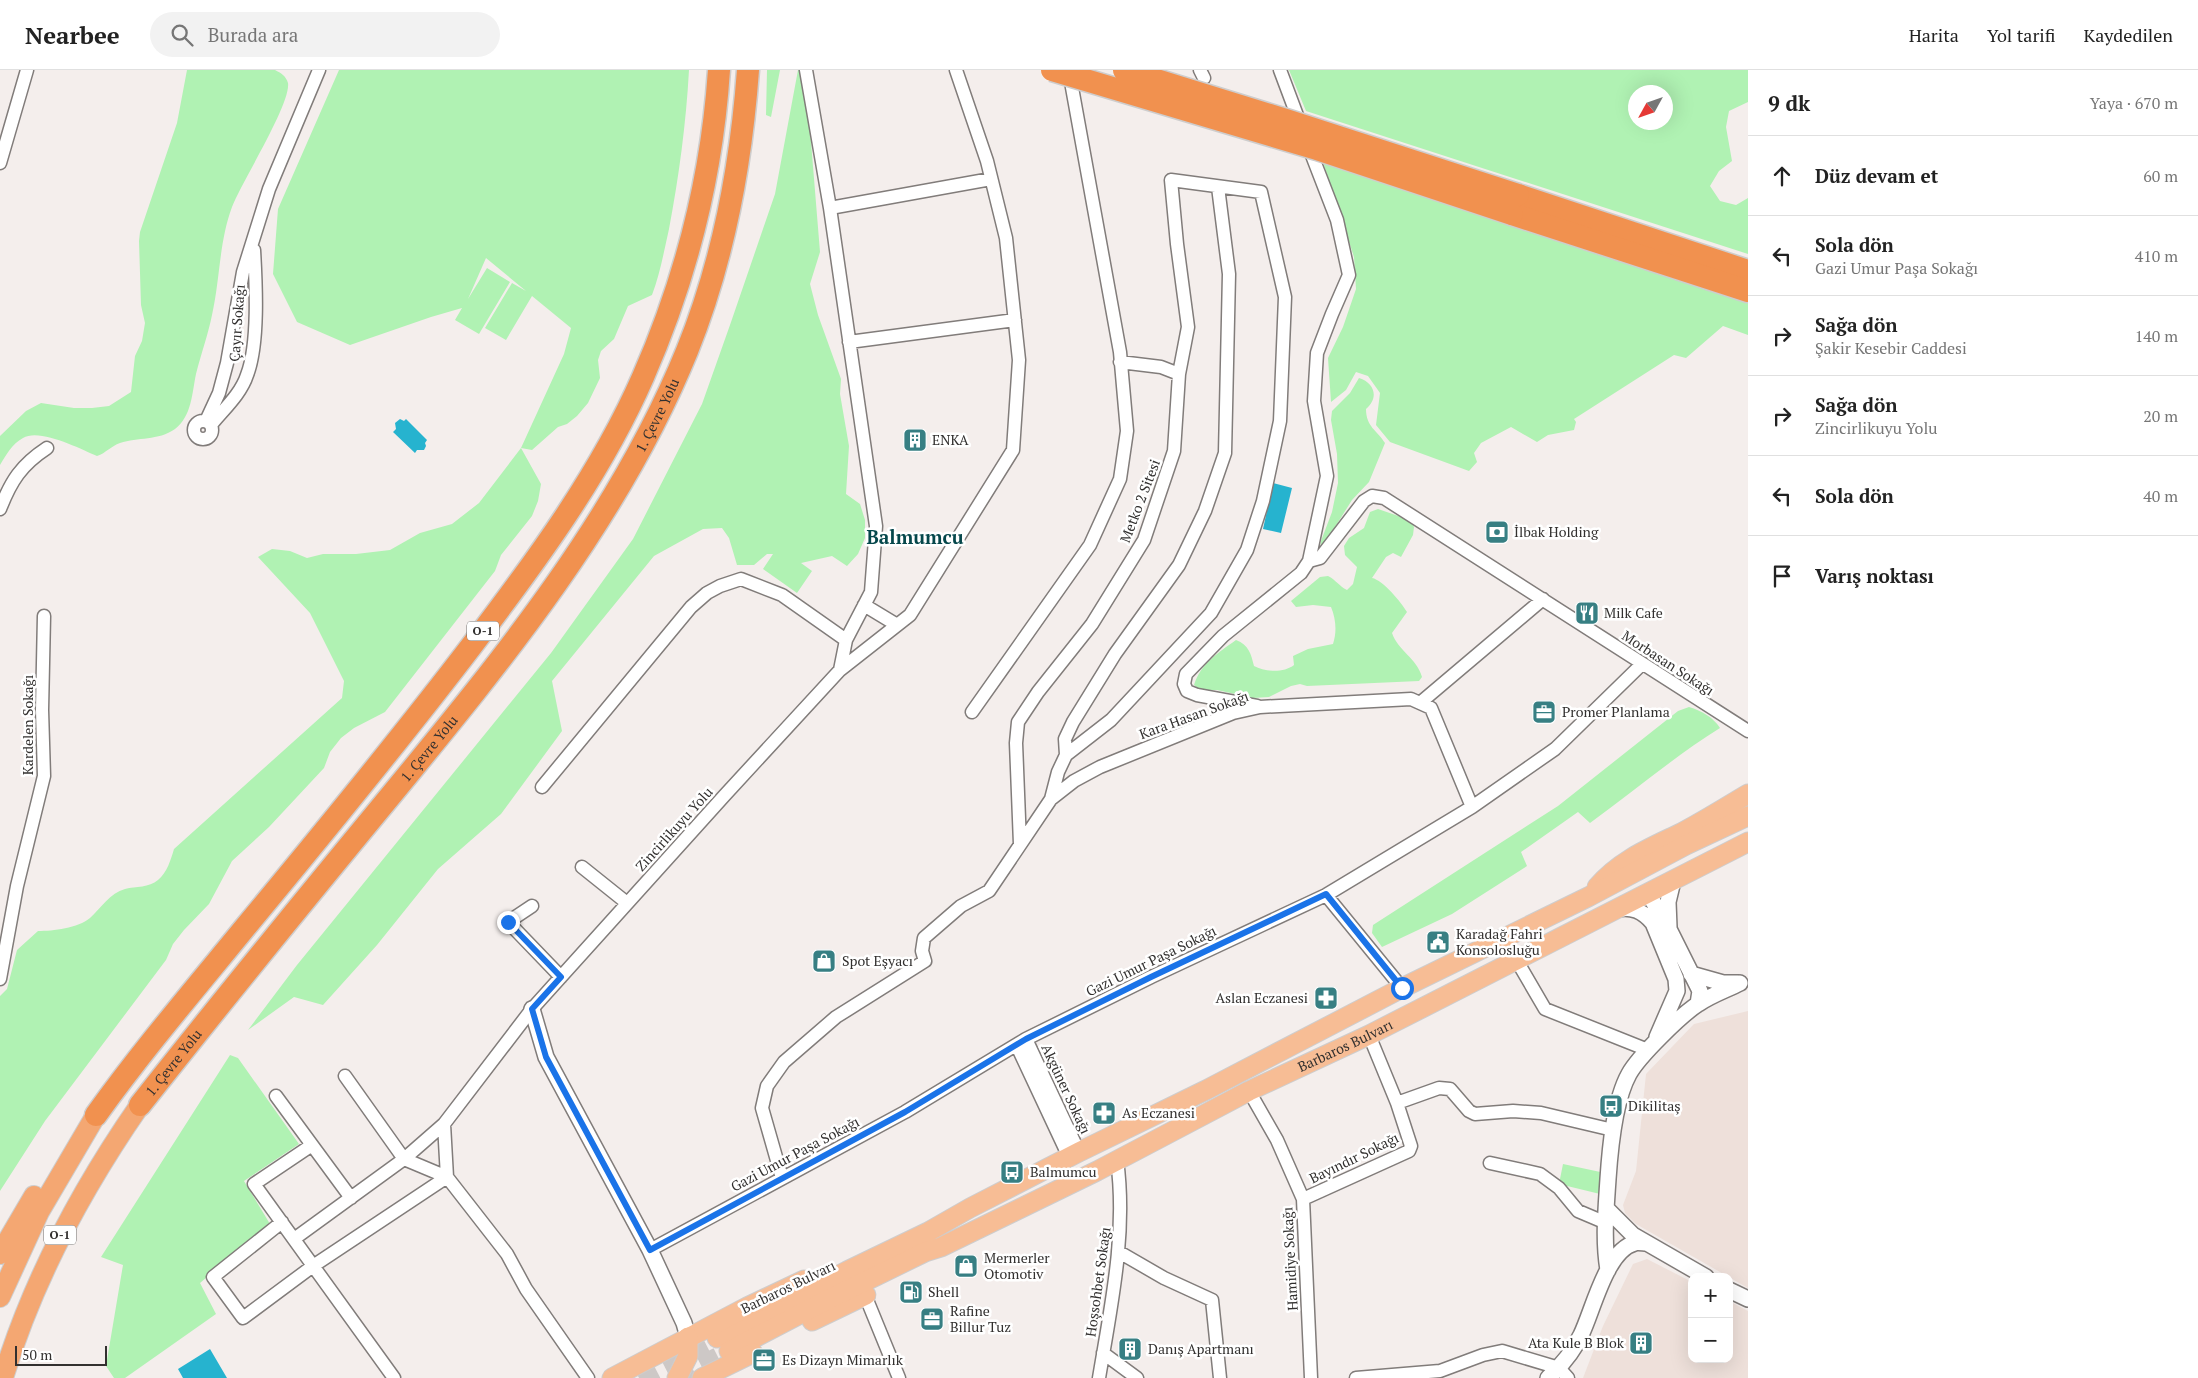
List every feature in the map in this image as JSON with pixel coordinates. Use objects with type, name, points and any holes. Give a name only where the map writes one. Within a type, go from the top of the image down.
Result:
[{"type":"highway","name":"1. Çevre Yolu","points":[[0,1298],[39,1212],[96,1115],[152,1039],[434,695],[504,603],[568,512],[590,476],[642,379],[682,274],[708,162],[719,70]]},
{"type":"highway","name":"1. Çevre Yolu","points":[[3,1378],[26,1310],[60,1234],[95,1172],[140,1105],[476,690],[594,528],[634,461],[654,424],[687,352],[708,289],[727,220],[739,158],[748,70]]},
{"type":"highway","points":[[1052,70],[1317,149],[1748,271]]},
{"type":"highway","points":[[1124,70],[1286,120],[1748,291]]},
{"type":"highway","points":[[0,1254],[29,1203],[60,1157],[96,1115]]},
{"type":"main road","points":[[1588,897],[1622,863],[1748,794]]},
{"type":"main road","name":"Barbaros Bulvarı","points":[[1748,816],[1686,845],[1625,879],[1402,988],[1181,1103],[1074,1155],[970,1208],[928,1232],[847,1271],[723,1345],[941,1247],[1117,1160],[1250,1091],[1369,1035],[1517,961],[1748,842]]},
{"type":"main road","points":[[1692,826],[1686,835],[1686,845],[1694,855],[1707,863]]},
{"type":"main road","points":[[1625,879],[1640,886],[1648,893]]},
{"type":"main road","points":[[1117,1160],[1116,1152],[1120,1145],[1159,1121],[1181,1103]]},
{"type":"main road","name":"Barbaros Bulvarı","points":[[612,1378],[747,1307],[921,1224],[970,1208]]},
{"type":"main road","name":"Barbaros Bulvarı","points":[[702,1378],[926,1264],[941,1247]]},
{"type":"main road","points":[[676,1378],[688,1356],[688,1337]]},
{"type":"street","points":[[0,163],[27,70]]},
{"type":"street","name":"Çayır Sokağı","points":[[253,242],[256,284],[252,355],[247,377],[233,398],[208,423],[227,363],[244,272],[253,242],[269,189],[319,70]]},
{"type":"street","points":[[806,70],[830,208],[876,526],[871,592],[846,640],[840,670]]},
{"type":"street","points":[[850,342],[1015,320],[1006,238],[991,179],[956,70]]},
{"type":"street","points":[[972,712],[1090,545],[1120,479],[1127,431],[1120,362],[1069,70]]},
{"type":"street","points":[[1260,707],[1197,695],[1187,691],[1184,684],[1186,674],[1223,636],[1301,574],[1309,561],[1327,476],[1314,401],[1317,354],[1332,314],[1350,275],[1337,220],[1280,70]]},
{"type":"street","points":[[830,208],[991,179]]},
{"type":"street","name":"Metko 2 Sitesi","points":[[1020,844],[1016,743],[1018,722],[1038,692],[1092,624],[1144,540],[1174,451],[1179,374],[1188,327],[1171,180],[1261,192],[1285,298],[1280,421],[1263,501],[1246,550],[1212,613],[1111,720],[1066,755],[1058,772],[1051,799]]},
{"type":"street","name":"Metko 2 Sitesi","points":[[1066,755],[1064,740],[1073,722],[1115,654],[1179,564],[1205,511],[1225,453],[1229,274],[1218,187]]},
{"type":"street","name":"Zincirlikuyu Yolu","points":[[294,1239],[404,1159],[444,1124],[532,1009],[840,670],[910,615],[1013,450],[1019,360],[1015,320]]},
{"type":"street","points":[[1120,362],[1161,367],[1179,374]]},
{"type":"street","points":[[0,509],[8,488],[22,467],[47,448]]},
{"type":"street","name":"Morbasan Sokağı","points":[[1309,561],[1320,558],[1364,501],[1372,496],[1384,498],[1543,599],[1641,665],[1748,732]]},
{"type":"street","points":[[542,787],[691,607],[706,593],[720,586],[741,579],[782,595],[846,640]]},
{"type":"street","points":[[1472,807],[1431,708],[1420,703],[1543,599]]},
{"type":"street","points":[[864,605],[897,625]]},
{"type":"street","name":"Kardelen Sokağı","points":[[0,979],[3,942],[44,776],[42,710],[44,616]]},
{"type":"street","name":"Gazi Umur Paşa Sokağı","points":[[650,1250],[905,1112],[1022,1043],[1151,977],[1326,894],[1472,807],[1555,749],[1641,665]]},
{"type":"street","name":"Kara Hasan Sokağı","points":[[1051,799],[1074,781],[1100,767],[1233,714],[1260,707],[1411,699],[1420,703]]},
{"type":"street","points":[[782,1178],[762,1108],[767,1086],[784,1062],[836,1017],[925,961],[922,951],[924,938],[961,906],[989,891],[1051,799]]},
{"type":"street","points":[[582,867],[627,903]]},
{"type":"street","points":[[1669,929],[1668,902],[1673,881]]},
{"type":"street","points":[[1648,893],[1669,929],[1700,991],[1698,1004]]},
{"type":"street","points":[[1326,894],[1402,988]]},
{"type":"street","points":[[532,906],[508,922],[561,977]]},
{"type":"street","points":[[1608,1270],[1605,1248],[1606,1216],[1613,1130],[1622,1090],[1628,1075],[1660,1031],[1677,991],[1676,979],[1653,923],[1647,916],[1633,908],[1616,910]]},
{"type":"street","points":[[1517,961],[1545,1009],[1648,1050]]},
{"type":"street","points":[[1691,974],[1723,984],[1744,982]]},
{"type":"street","points":[[1648,1050],[1698,1004],[1744,982]]},
{"type":"street","points":[[532,1009],[546,1057],[650,1250],[684,1323],[688,1337]]},
{"type":"street","points":[[1369,1035],[1397,1103],[1439,1088],[1450,1089],[1469,1111],[1475,1114],[1513,1111],[1541,1113],[1613,1130]]},
{"type":"street","name":"Akgüner Sokağı","points":[[1022,1043],[1074,1155]]},
{"type":"street","points":[[345,1076],[404,1159],[447,1177],[506,1254],[526,1289],[588,1378]]},
{"type":"street","name":"Hamidiye Sokağı","points":[[1250,1091],[1277,1140],[1303,1199],[1311,1378]]},
{"type":"street","points":[[276,1096],[351,1198]]},
{"type":"street","name":"Bayındır Sokağı","points":[[1303,1199],[1409,1151],[1411,1146],[1397,1103]]},
{"type":"street","points":[[444,1124],[447,1177]]},
{"type":"street","points":[[312,1145],[254,1184],[394,1378]]},
{"type":"street","name":"Hoşsohbet Sokağı","points":[[1099,1378],[1119,1252],[1121,1203],[1117,1160]]},
{"type":"street","points":[[1490,1163],[1540,1174],[1559,1188],[1578,1211],[1606,1216],[1646,1243],[1699,1273]]},
{"type":"street","points":[[282,1222],[213,1277],[243,1318],[313,1266],[447,1177]]},
{"type":"street","points":[[1356,1378],[1440,1371],[1483,1355],[1502,1351],[1558,1375],[1581,1336],[1608,1270],[1620,1251],[1634,1243],[1646,1243]]},
{"type":"street","points":[[1119,1252],[1164,1278],[1212,1300],[1220,1378]]},
{"type":"street","points":[[1733,1292],[1748,1299]]},
{"type":"street","points":[[865,1295],[899,1378]]},
{"type":"street","points":[[1103,1353],[1137,1378]]},
{"type":"shaded area","points":[[1748,1011],[1748,1288],[1733,1279],[1733,1273],[1722,1273],[1636,1224],[1625,1213],[1623,1205],[1636,1171],[1646,1074],[1694,1024]]},
{"type":"shaded area","points":[[1647,1259],[1688,1280],[1688,1363],[1733,1363],[1733,1303],[1748,1311],[1748,1378],[1583,1378],[1603,1326],[1633,1264]]},
{"type":"green space","points":[[187,70],[275,70],[286,78],[288,83],[282,108],[237,196],[228,220],[209,330],[185,418],[181,424],[168,433],[120,443],[97,456],[49,437],[30,436],[16,443],[0,465],[0,436],[26,411],[41,403],[74,408],[109,406],[131,392],[135,356],[142,341],[145,323],[141,305],[140,232],[177,123]]},
{"type":"green space","points":[[339,70],[689,70],[684,130],[676,189],[664,254],[652,295],[628,306],[614,339],[601,351],[598,360],[600,378],[588,403],[577,416],[567,424],[558,427],[532,450],[521,448],[564,354],[571,328],[532,296],[506,340],[485,328],[512,283],[526,291],[486,258],[468,299],[487,268],[510,282],[479,334],[455,320],[462,308],[350,345],[297,322],[273,274],[278,209]]},
{"type":"green space","points":[[767,70],[780,70],[771,117],[766,115]]},
{"type":"green space","points":[[798,70],[802,70],[807,93],[820,252],[810,284],[818,315],[841,379],[840,394],[849,446],[846,494],[860,504],[865,520],[865,538],[858,554],[847,566],[832,556],[801,563],[812,571],[797,593],[763,569],[773,554],[767,554],[754,565],[737,565],[729,538],[722,528],[703,529],[654,556],[552,681],[562,731],[501,814],[438,869],[377,945],[323,1005],[294,997],[248,1030],[297,965],[551,653],[633,539],[702,404],[730,325],[775,194]]},
{"type":"green space","points":[[1289,70],[1748,70],[1748,102],[1729,111],[1726,127],[1732,161],[1719,171],[1710,186],[1720,201],[1736,205],[1748,198],[1748,254],[1306,111]]},
{"type":"green space","points":[[1323,162],[1748,296],[1748,335],[1723,326],[1686,358],[1674,355],[1574,419],[1576,422],[1574,430],[1548,435],[1537,442],[1511,427],[1481,443],[1474,453],[1477,462],[1469,471],[1390,442],[1376,425],[1380,393],[1368,376],[1356,372],[1346,390],[1331,402],[1328,358],[1343,327],[1356,289],[1354,257]]},
{"type":"green space","points":[[1359,378],[1369,383],[1372,387],[1374,396],[1366,409],[1366,415],[1370,424],[1385,443],[1369,482],[1352,500],[1320,551],[1321,541],[1332,512],[1338,483],[1337,454],[1331,420],[1332,411],[1350,393]]},
{"type":"green space","points":[[521,448],[541,484],[538,501],[532,516],[501,555],[495,571],[385,712],[354,728],[341,738],[330,752],[324,768],[269,827],[232,861],[209,904],[173,944],[166,960],[45,1121],[0,1191],[0,996],[7,989],[17,950],[38,931],[72,927],[90,918],[110,897],[120,891],[147,886],[158,880],[166,870],[174,849],[342,698],[344,681],[310,613],[258,557],[272,549],[290,551],[307,558],[323,554],[356,554],[390,550],[420,533],[452,524],[479,503]]},
{"type":"green space","points":[[1378,509],[1410,520],[1414,527],[1413,535],[1401,557],[1393,553],[1386,557],[1372,578],[1386,587],[1407,612],[1392,633],[1399,645],[1420,670],[1422,677],[1419,681],[1307,686],[1300,684],[1291,686],[1269,697],[1253,698],[1217,690],[1200,690],[1194,685],[1197,677],[1206,665],[1236,640],[1247,647],[1254,666],[1263,670],[1274,671],[1290,668],[1294,665],[1293,656],[1308,649],[1333,644],[1335,626],[1331,607],[1313,605],[1296,607],[1291,601],[1320,577],[1328,576],[1347,590],[1353,584],[1357,567],[1345,555],[1344,546],[1349,538],[1364,528],[1370,512]]},
{"type":"green space","points":[[1689,707],[1707,715],[1720,728],[1670,762],[1590,823],[1578,812],[1521,852],[1527,866],[1452,914],[1382,947],[1372,933],[1373,925],[1558,806],[1678,711]]},
{"type":"green space","points":[[230,1055],[238,1058],[299,1144],[244,1181],[270,1224],[200,1283],[216,1314],[125,1378],[114,1378],[106,1366],[123,1265],[101,1257]]},
{"type":"green space","points":[[1563,1164],[1605,1173],[1600,1194],[1559,1184]]},
{"type":"water","points":[[400,419],[404,421],[406,419],[427,440],[424,450],[417,450],[415,453],[393,432],[396,429],[395,423]]},
{"type":"water","points":[[1273,483],[1292,488],[1281,533],[1263,529]]},
{"type":"water","points":[[210,1349],[227,1378],[183,1378],[178,1369]]},
{"type":"tunnel","points":[[639,1378],[717,1338]]},
{"type":"tunnel","points":[[676,1378],[729,1351]]},
{"type":"place","name":"ENKA","points":[[915,440]]},
{"type":"place","name":"İlbak Holding","points":[[1497,532]]},
{"type":"place","name":"Milk Cafe","points":[[1587,613]]},
{"type":"place","name":"Promer Planlama","points":[[1544,712]]},
{"type":"place","name":"Karadağ Fahri Konsolosluğu","points":[[1438,942]]},
{"type":"place","name":"Spot Eşyacı","points":[[824,961]]},
{"type":"place","name":"Aslan Eczanesi","points":[[1326,998]]},
{"type":"place","name":"Dikilitaş","points":[[1611,1106]]},
{"type":"place","name":"As Eczanesi","points":[[1104,1113]]},
{"type":"place","name":"Balmumcu","points":[[1012,1172]]},
{"type":"place","name":"Mermerler Otomotiv","points":[[966,1266]]},
{"type":"place","name":"Shell","points":[[911,1292]]},
{"type":"place","name":"Rafine Billur Tuz","points":[[932,1319]]},
{"type":"place","name":"Ata Kule B Blok","points":[[1641,1343]]},
{"type":"place","name":"Danış Apartmanı","points":[[1130,1349]]},
{"type":"place","name":"Es Dizayn Mimarlık","points":[[764,1360]]},
{"type":"district","name":"Balmumcu","points":[[915,537]]},
{"type":"route","points":[[508,922],[561,977],[532,1009],[546,1057],[577,1118],[650,1250],[905,1112],[1026,1039],[1326,894],[1402,988]]}]
